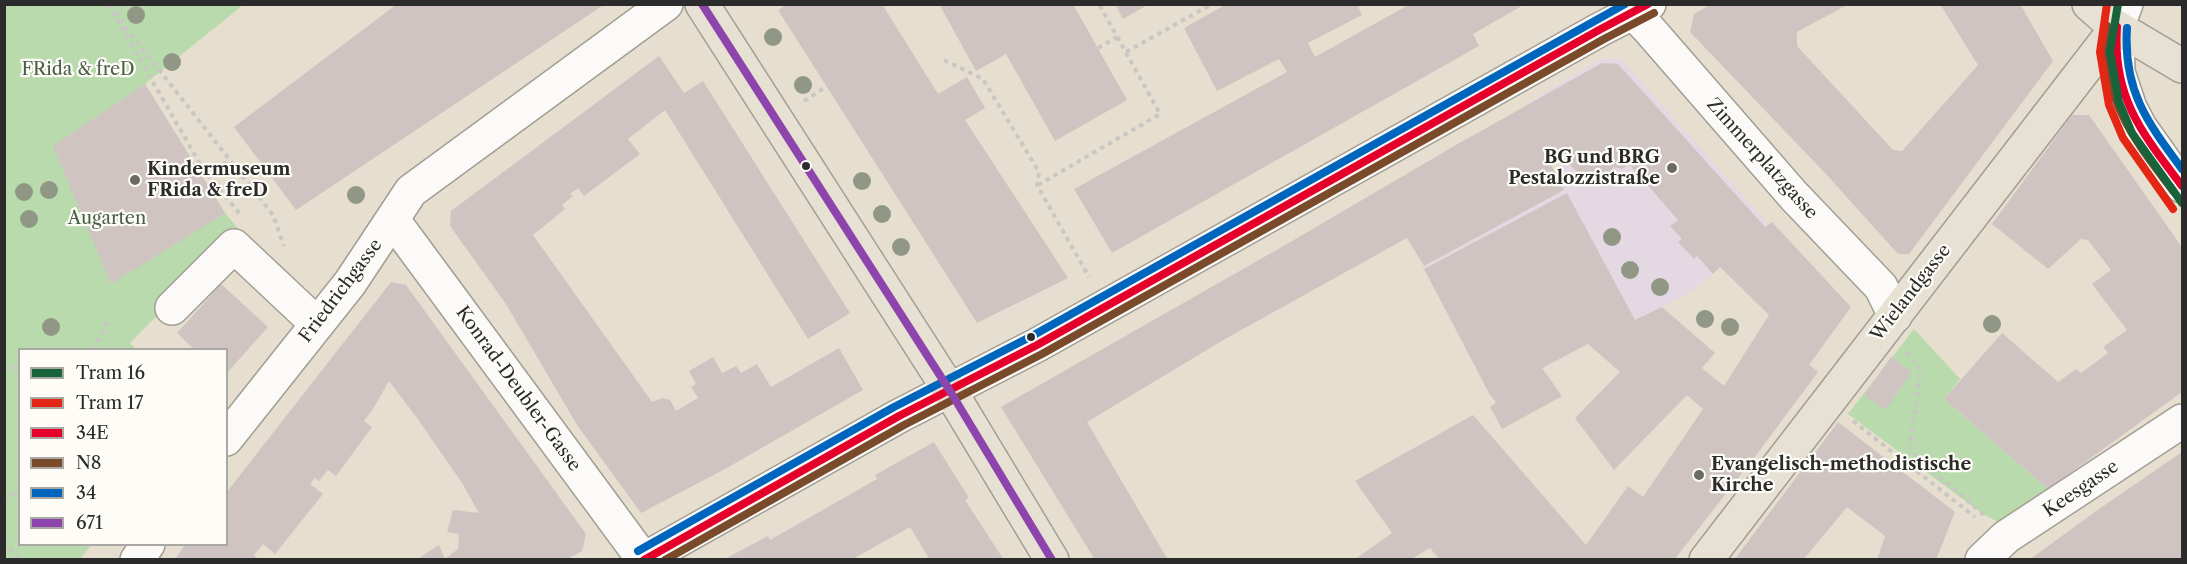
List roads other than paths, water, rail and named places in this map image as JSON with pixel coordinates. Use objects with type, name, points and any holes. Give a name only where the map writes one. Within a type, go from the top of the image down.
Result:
[{"type":"main road","points":[[702,4],[950,391],[1052,560]]},
{"type":"main road","points":[[2089,4],[2121,16],[2182,66]]},
{"type":"main road","name":"Wielandgasse","points":[[1706,560],[1826,402],[1895,316],[2121,16]]},
{"type":"street","name":"Friedrichgasse","points":[[228,436],[350,283],[411,191],[666,4]]},
{"type":"street","points":[[643,559],[890,421],[1037,345],[1635,7]]},
{"type":"street","name":"Zimmerplatzgasse","points":[[1635,7],[1794,196],[1881,287],[1895,316]]},
{"type":"street","points":[[2121,16],[2116,66],[2130,108],[2140,128],[2182,186]]},
{"type":"street","name":"Konrad-Deubler-Gasse","points":[[393,220],[643,559]]},
{"type":"street","points":[[172,308],[234,246],[317,324]]},
{"type":"street","name":"Keesgasse","points":[[1982,560],[2006,537],[2182,421]]},
{"type":"street","points":[[137,560],[147,546]]},
{"type":"tram line","name":"17","points":[[2107,4],[2100,52],[2109,105],[2123,138],[2173,209]]},
{"type":"tram line","name":"16","points":[[2118,4],[2110,52],[2119,102],[2132,133],[2182,203]]},
{"type":"place","name":"BG und BRG Pestalozzistraße","points":[[1672,168]]},
{"type":"place","name":"Kindermuseum FRida & freD","points":[[135,180]]},
{"type":"place","name":"Evangelisch-methodistische Kirche","points":[[1699,475]]},
{"type":"park label","name":"FRida & freD","points":[[78,70]]},
{"type":"park label","name":"Augarten","points":[[107,219]]}]
